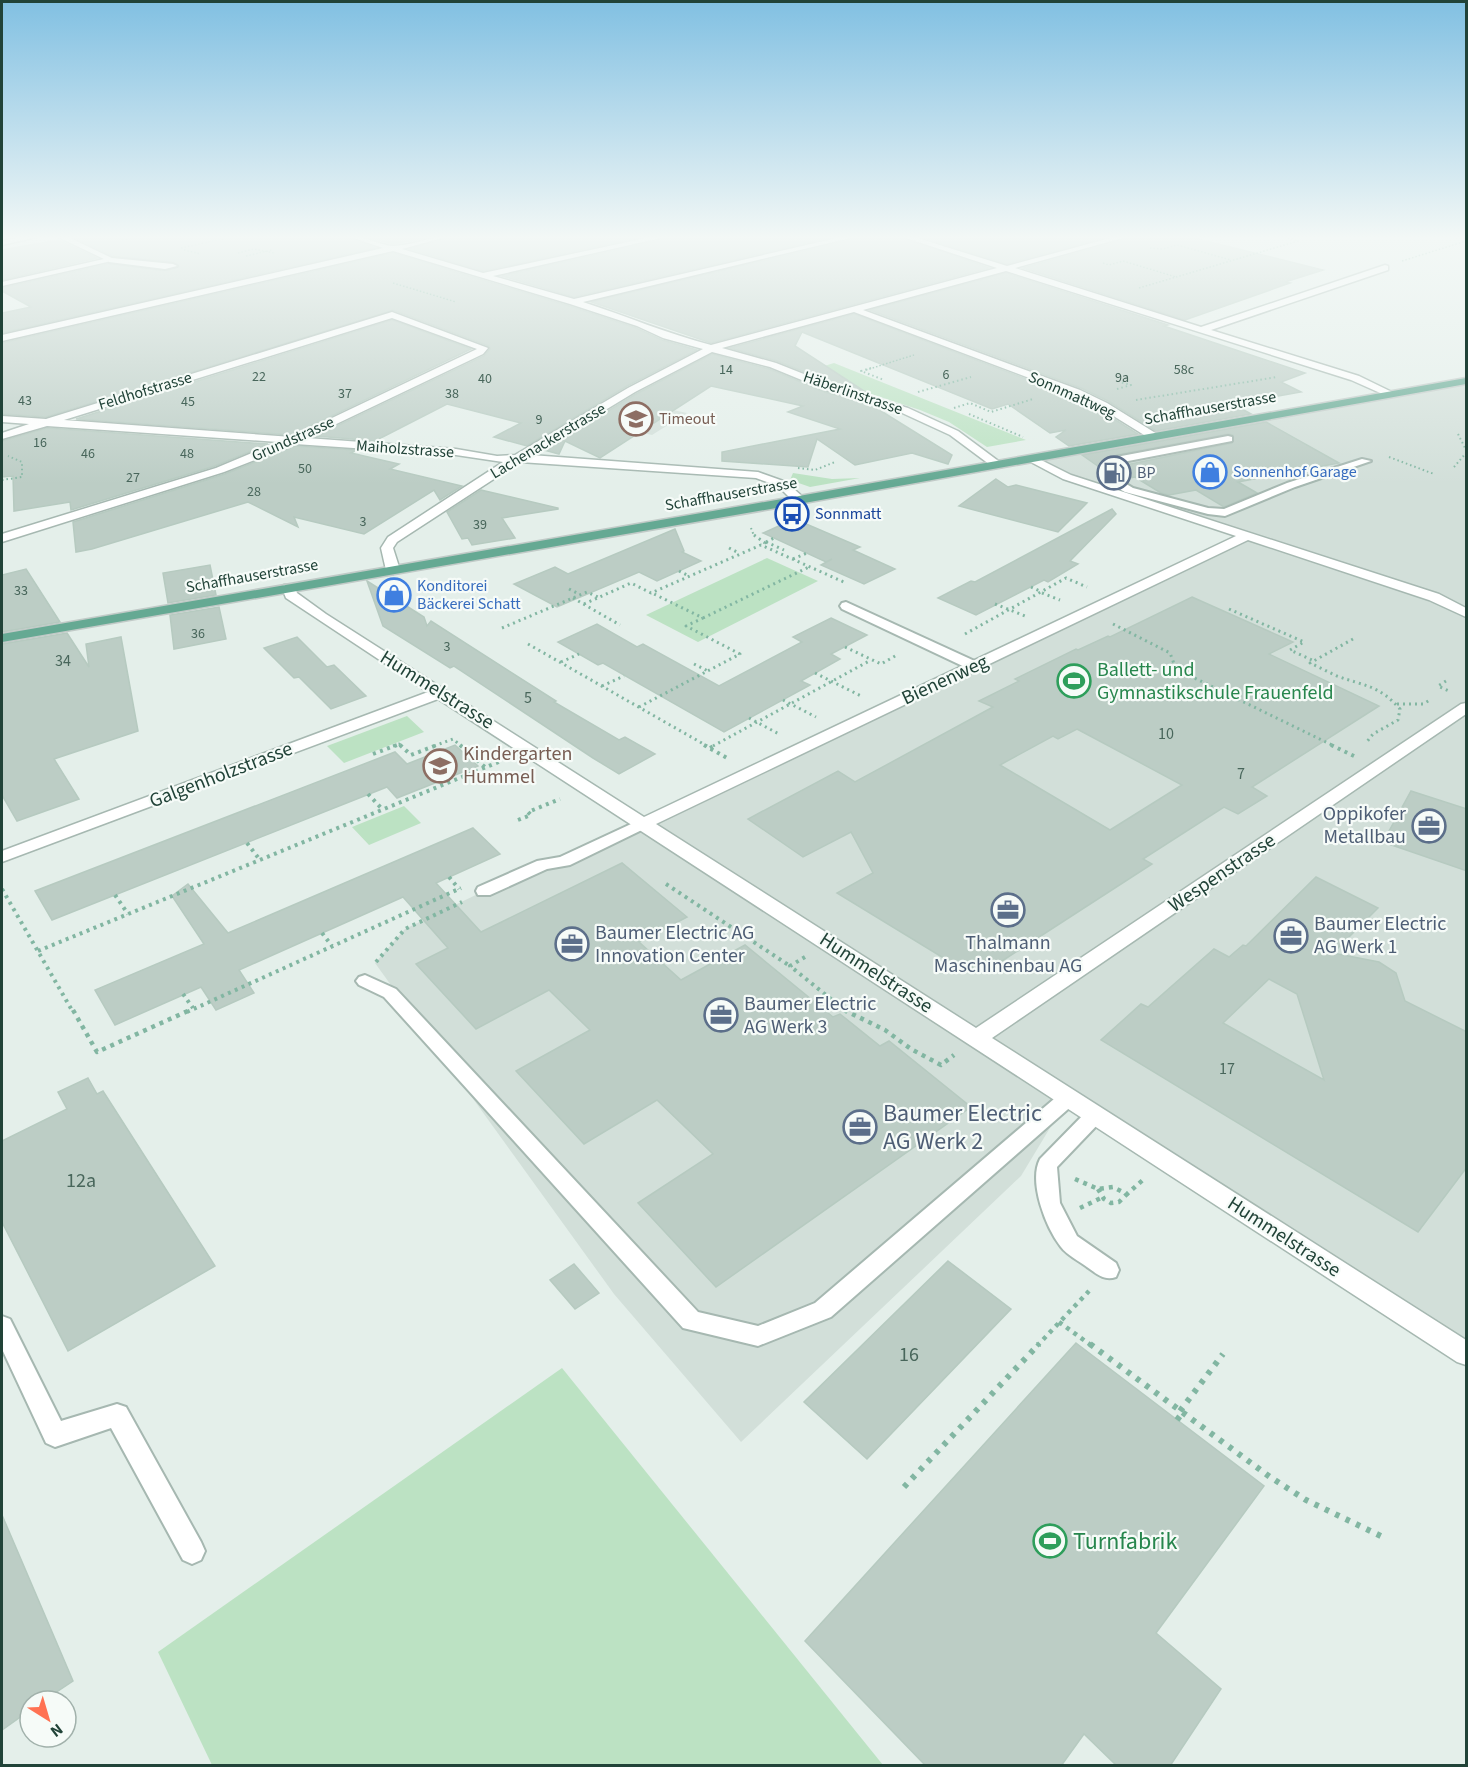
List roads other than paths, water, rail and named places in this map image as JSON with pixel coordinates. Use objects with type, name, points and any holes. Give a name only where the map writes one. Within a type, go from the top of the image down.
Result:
[{"type":"main road","name":"Schaffhauserstrasse","points":[[2,638],[799,501],[1467,381]]},
{"type":"street","points":[[2,338],[81,319]]},
{"type":"street","name":"Feldhofstrasse","points":[[2,436],[378,319]]},
{"type":"street","name":"Grundstrasse","points":[[2,538],[210,473],[294,440],[480,352],[483,348],[404,319]]},
{"type":"street","name":"Häberlinstrasse","points":[[626,319],[666,336],[773,365],[933,422],[997,465]]},
{"type":"street","name":"Lachenackerstrasse","points":[[393,570],[387,548],[392,540],[520,457],[679,364],[712,348],[815,319]]},
{"type":"street","name":"Sonnmattweg","points":[[881,319],[1068,389],[1103,405],[1153,436]]},
{"type":"street","points":[[1167,319],[1355,378],[1391,394]]},
{"type":"street","points":[[1200,330],[1231,319]]},
{"type":"street","name":"Maiholzstrasse","points":[[2,419],[456,452],[497,459],[520,457],[731,472],[773,479],[782,484],[799,501]]},
{"type":"street","points":[[1033,459],[1059,474],[1101,489],[1434,597],[1467,613]]},
{"type":"street","name":"Bienenweg","points":[[644,823],[1247,536]]},
{"type":"street","name":"Hummelstrasse","points":[[289,588],[291,595],[316,614],[1467,1354]]},
{"type":"street","name":"Galgenholzstrasse","points":[[2,857],[440,693]]},
{"type":"street","name":"Wespenstrasse","points":[[977,1038],[1467,707]]},
{"type":"lane","points":[[1101,489],[1123,477],[1111,466],[1120,459],[1228,439]]},
{"type":"lane","points":[[1114,482],[1129,490],[1208,512],[1225,513],[1291,485],[1366,461]]},
{"type":"lane","points":[[846,606],[974,666]]},
{"type":"lane","points":[[484,891],[543,864],[564,861],[644,823]]},
{"type":"lane","points":[[370,972],[691,1321],[758,1336],[823,1310],[1068,1098]]},
{"type":"lane","points":[[1095,1115],[1047,1166],[1049,1203],[1069,1242],[1108,1270]]},
{"type":"lane","points":[[2,1326],[55,1435],[117,1415],[192,1551]]},
{"type":"place","name":"Timeout","points":[[636,419]]},
{"type":"place","name":"Sonnenhof Garage","points":[[1210,472]]},
{"type":"place","name":"BP","points":[[1114,473]]},
{"type":"place","name":"Sonnmatt","points":[[792,514]]},
{"type":"place","name":"Konditorei Bäckerei Schatt","points":[[394,595]]},
{"type":"place","name":"Ballett- und Gymnastikschule Frauenfeld","points":[[1074,681]]},
{"type":"place","name":"Kindergarten Hummel","points":[[440,766]]},
{"type":"place","name":"Oppikofer Metallbau","points":[[1429,826]]},
{"type":"place","name":"Thalmann Maschinenbau AG","points":[[1008,910]]},
{"type":"place","name":"Baumer Electric AG Werk 1","points":[[1291,936]]},
{"type":"place","name":"Baumer Electric AG Innovation Center","points":[[572,944]]},
{"type":"place","name":"Baumer Electric AG Werk 3","points":[[721,1015]]},
{"type":"place","name":"Baumer Electric AG Werk 2","points":[[860,1127]]},
{"type":"place","name":"Turnfabrik","points":[[1050,1541]]}]
